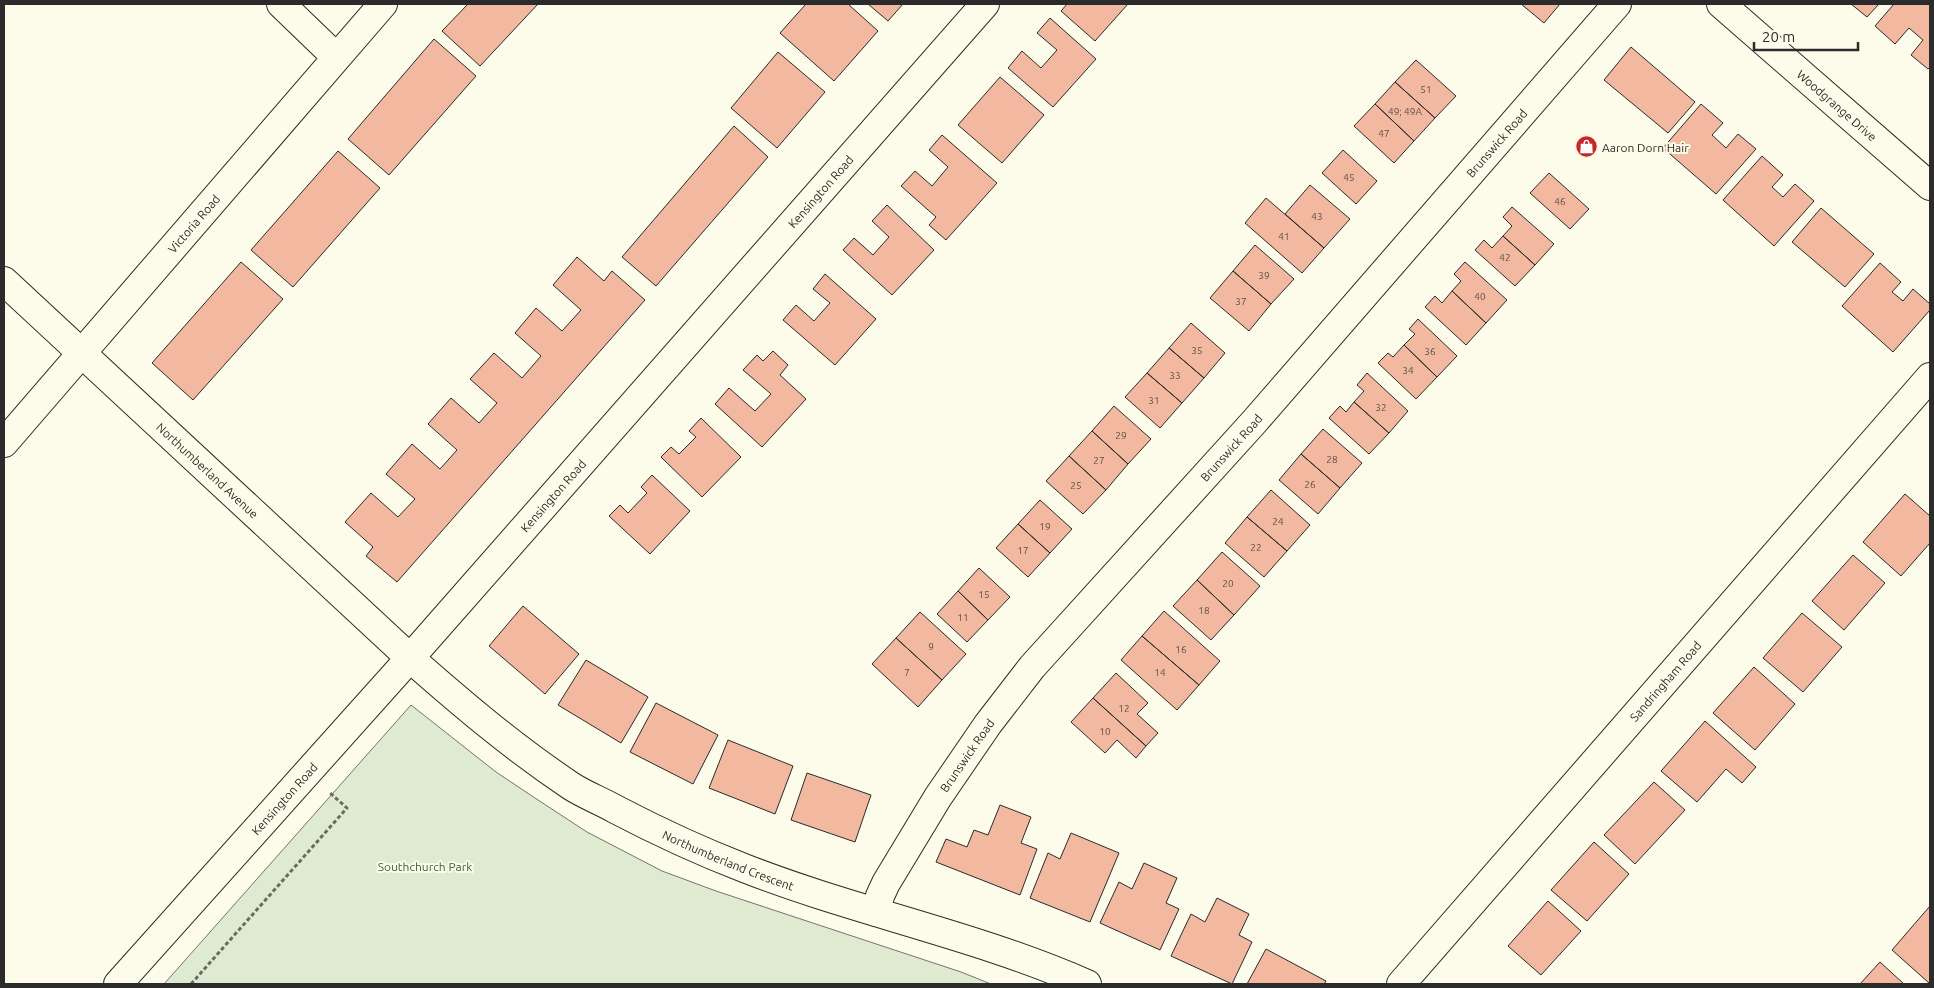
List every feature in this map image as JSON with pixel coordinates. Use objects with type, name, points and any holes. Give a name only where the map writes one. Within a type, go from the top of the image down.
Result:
[{"type":"street","points":[[281,4],[336,57]]},
{"type":"street","name":"Victoria Road","points":[[4,443],[383,4]]},
{"type":"street","name":"Kensington Road","points":[[118,984],[410,658],[985,4]]},
{"type":"street","name":"Brunswick Road","points":[[876,912],[886,883],[938,796],[988,724],[1032,667],[1260,414],[1617,4]]},
{"type":"street","name":"Woodgrange Drive","points":[[1721,4],[1930,186]]},
{"type":"street","name":"Northumberland Avenue","points":[[4,281],[80,354],[410,658]]},
{"type":"street","name":"Sandringham Road","points":[[1401,984],[1930,378]]},
{"type":"street","name":"Northumberland Crescent","points":[[410,658],[478,718],[524,753],[574,787],[656,830],[744,868],[876,912],[1004,951],[1087,984]]},
{"type":"path","points":[[190,984],[346,808],[307,773]]},
{"type":"green space","name":"Southchurch Park","points":[[411,705],[496,772],[538,800],[587,832],[662,871],[716,891],[961,972],[991,984],[164,984]]},
{"type":"building","points":[[468,4],[538,4],[480,66],[442,31]]},
{"type":"building","points":[[806,4],[848,4],[878,31],[834,81],[780,33]]},
{"type":"building","points":[[868,4],[903,4],[888,21]]},
{"type":"building","points":[[1067,4],[1128,4],[1095,41],[1061,11]]},
{"type":"building","points":[[1521,4],[1560,4],[1544,23]]},
{"type":"building","points":[[1851,4],[1879,4],[1867,17]]},
{"type":"building","points":[[1894,4],[1930,4],[1930,67],[1928,69],[1911,55],[1923,40],[1909,28],[1895,44],[1875,26]]},
{"type":"building","points":[[1050,18],[1096,59],[1053,107],[1008,68],[1022,51],[1041,68],[1057,50],[1037,33]]},
{"type":"building","points":[[434,39],[476,76],[389,175],[348,139]]},
{"type":"building","points":[[1631,47],[1695,102],[1668,133],[1604,80]]},
{"type":"building","points":[[778,52],[825,92],[777,148],[731,108]]},
{"type":"building","points":[[1416,60],[1456,96],[1435,118],[1395,82]]},
{"type":"building","points":[[1000,77],[1044,115],[1002,163],[958,125]]},
{"type":"building","points":[[1395,82],[1435,118],[1414,141],[1375,104]]},
{"type":"building","points":[[1375,104],[1414,141],[1394,163],[1354,126]]},
{"type":"building","points":[[1701,104],[1723,123],[1712,135],[1726,148],[1738,134],[1756,149],[1716,194],[1663,148]]},
{"type":"building","points":[[734,126],[768,157],[656,286],[622,257]]},
{"type":"building","points":[[942,135],[997,183],[946,240],[929,225],[936,217],[901,186],[915,171],[932,186],[948,167],[929,150]]},
{"type":"building","points":[[1343,150],[1377,181],[1356,204],[1322,173]]},
{"type":"building","points":[[338,151],[380,188],[293,287],[251,250]]},
{"type":"building","points":[[1762,156],[1783,175],[1772,187],[1783,197],[1795,184],[1814,201],[1774,246],[1723,200]]},
{"type":"building","points":[[1549,173],[1589,209],[1570,229],[1530,193]]},
{"type":"building","points":[[1310,185],[1350,219],[1324,248],[1285,214]]},
{"type":"building","points":[[1266,198],[1324,248],[1302,273],[1245,223]]},
{"type":"building","points":[[887,205],[934,250],[892,295],[843,250],[854,238],[873,255],[889,237],[872,221]]},
{"type":"building","points":[[1512,207],[1554,244],[1535,265],[1503,236],[1512,226],[1503,217]]},
{"type":"building","points":[[1821,208],[1874,254],[1845,287],[1792,242]]},
{"type":"building","points":[[1503,236],[1535,265],[1515,286],[1475,250],[1484,240],[1492,248]]},
{"type":"building","points":[[1255,245],[1294,279],[1271,304],[1233,271]]},
{"type":"building","points":[[577,257],[604,281],[612,271],[645,300],[397,582],[366,556],[373,547],[345,522],[371,493],[398,517],[415,499],[386,474],[412,444],[440,469],[457,450],[428,424],[451,398],[479,423],[497,403],[470,379],[494,353],[522,378],[541,356],[515,333],[536,308],[562,331],[581,310],[553,285]]},
{"type":"building","points":[[241,262],[283,299],[193,400],[152,363]]},
{"type":"building","points":[[1465,262],[1507,300],[1486,323],[1452,291],[1461,281],[1454,274]]},
{"type":"building","points":[[1880,263],[1901,282],[1892,292],[1903,301],[1913,289],[1930,304],[1930,310],[1893,352],[1842,306]]},
{"type":"building","points":[[1233,271],[1271,304],[1249,331],[1210,298]]},
{"type":"building","points":[[825,274],[876,319],[835,365],[783,320],[796,305],[814,321],[830,303],[813,289]]},
{"type":"building","points":[[1452,291],[1486,323],[1466,345],[1425,307],[1435,296],[1442,303]]},
{"type":"building","points":[[1418,319],[1457,356],[1437,377],[1404,345],[1415,334],[1409,329]]},
{"type":"building","points":[[1191,323],[1225,353],[1204,378],[1169,348]]},
{"type":"building","points":[[1404,345],[1437,377],[1416,399],[1378,363],[1388,353],[1393,357]]},
{"type":"building","points":[[1169,348],[1204,378],[1182,403],[1147,373]]},
{"type":"building","points":[[773,351],[788,365],[780,375],[806,399],[762,447],[715,404],[729,388],[755,411],[771,394],[743,370],[757,355],[763,361]]},
{"type":"building","points":[[1147,373],[1182,403],[1160,428],[1125,397]]},
{"type":"building","points":[[1367,373],[1408,411],[1389,433],[1354,402],[1364,391],[1357,385]]},
{"type":"building","points":[[1354,402],[1389,433],[1369,454],[1329,418],[1340,406],[1346,412]]},
{"type":"building","points":[[1114,406],[1151,439],[1128,464],[1092,431]]},
{"type":"building","points":[[701,418],[741,457],[702,497],[661,457],[671,447],[679,454],[696,437],[689,431]]},
{"type":"building","points":[[1323,429],[1362,463],[1340,488],[1301,454]]},
{"type":"building","points":[[1092,431],[1128,464],[1106,490],[1069,456]]},
{"type":"building","points":[[1301,454],[1340,488],[1318,514],[1279,480]]},
{"type":"building","points":[[1069,456],[1106,490],[1083,514],[1046,481]]},
{"type":"building","points":[[652,475],[690,511],[650,554],[609,516],[620,505],[628,513],[647,493],[641,487]]},
{"type":"building","points":[[1271,490],[1310,525],[1287,551],[1247,517]]},
{"type":"building","points":[[1905,494],[1930,516],[1930,543],[1901,576],[1863,542]]},
{"type":"building","points":[[1040,500],[1072,529],[1050,553],[1018,524]]},
{"type":"building","points":[[1247,517],[1287,551],[1264,577],[1225,543]]},
{"type":"building","points":[[1018,524],[1050,553],[1028,577],[996,548]]},
{"type":"building","points":[[1222,552],[1260,586],[1234,615],[1197,580]]},
{"type":"building","points":[[1853,555],[1885,583],[1844,630],[1812,601]]},
{"type":"building","points":[[979,568],[1010,597],[988,620],[958,591]]},
{"type":"building","points":[[1197,580],[1234,615],[1211,640],[1173,606]]},
{"type":"building","points":[[958,591],[988,620],[967,642],[937,614]]},
{"type":"building","points":[[523,606],[579,654],[545,694],[489,646]]},
{"type":"building","points":[[1164,611],[1220,661],[1199,685],[1142,636]]},
{"type":"building","points":[[920,612],[966,654],[942,680],[896,638]]},
{"type":"building","points":[[1802,613],[1842,647],[1803,692],[1763,658]]},
{"type":"building","points":[[1142,636],[1199,685],[1177,710],[1121,660]]},
{"type":"building","points":[[896,638],[942,680],[918,707],[872,664]]},
{"type":"building","points":[[586,660],[648,697],[621,743],[558,705]]},
{"type":"building","points":[[1754,667],[1795,704],[1755,750],[1713,713]]},
{"type":"building","points":[[1116,673],[1148,703],[1137,714],[1158,733],[1146,746],[1093,698]]},
{"type":"building","points":[[1093,698],[1146,746],[1136,758],[1117,740],[1105,753],[1071,722]]},
{"type":"building","points":[[656,703],[718,735],[693,784],[630,752]]},
{"type":"building","points":[[1705,721],[1756,767],[1742,783],[1726,769],[1697,802],[1661,771]]},
{"type":"building","points":[[728,740],[793,766],[775,814],[709,788]]},
{"type":"building","points":[[807,773],[871,795],[855,842],[791,820]]},
{"type":"building","points":[[1654,782],[1685,810],[1635,864],[1604,835]]},
{"type":"building","points":[[1000,805],[1031,817],[1021,843],[1037,849],[1020,895],[936,862],[946,839],[967,847],[974,830],[988,835]]},
{"type":"building","points":[[1071,833],[1119,853],[1090,922],[1030,898],[1048,853],[1060,859]]},
{"type":"building","points":[[1594,842],[1629,874],[1587,921],[1551,890]]},
{"type":"building","points":[[1144,863],[1177,878],[1166,903],[1179,909],[1160,950],[1100,923],[1119,882],[1132,889]]},
{"type":"building","points":[[1217,898],[1249,914],[1239,935],[1252,942],[1232,984],[1171,956],[1191,914],[1205,922]]},
{"type":"building","points":[[1548,901],[1581,931],[1541,975],[1508,946]]},
{"type":"building","points":[[1930,906],[1930,982],[1929,983],[1892,950]]},
{"type":"building","points":[[1266,949],[1326,981],[1324,984],[1247,984]]},
{"type":"building","points":[[1880,962],[1904,984],[1860,984]]},
{"type":"place","name":"Aaron Dorn Hair","points":[[1586,147]]}]
